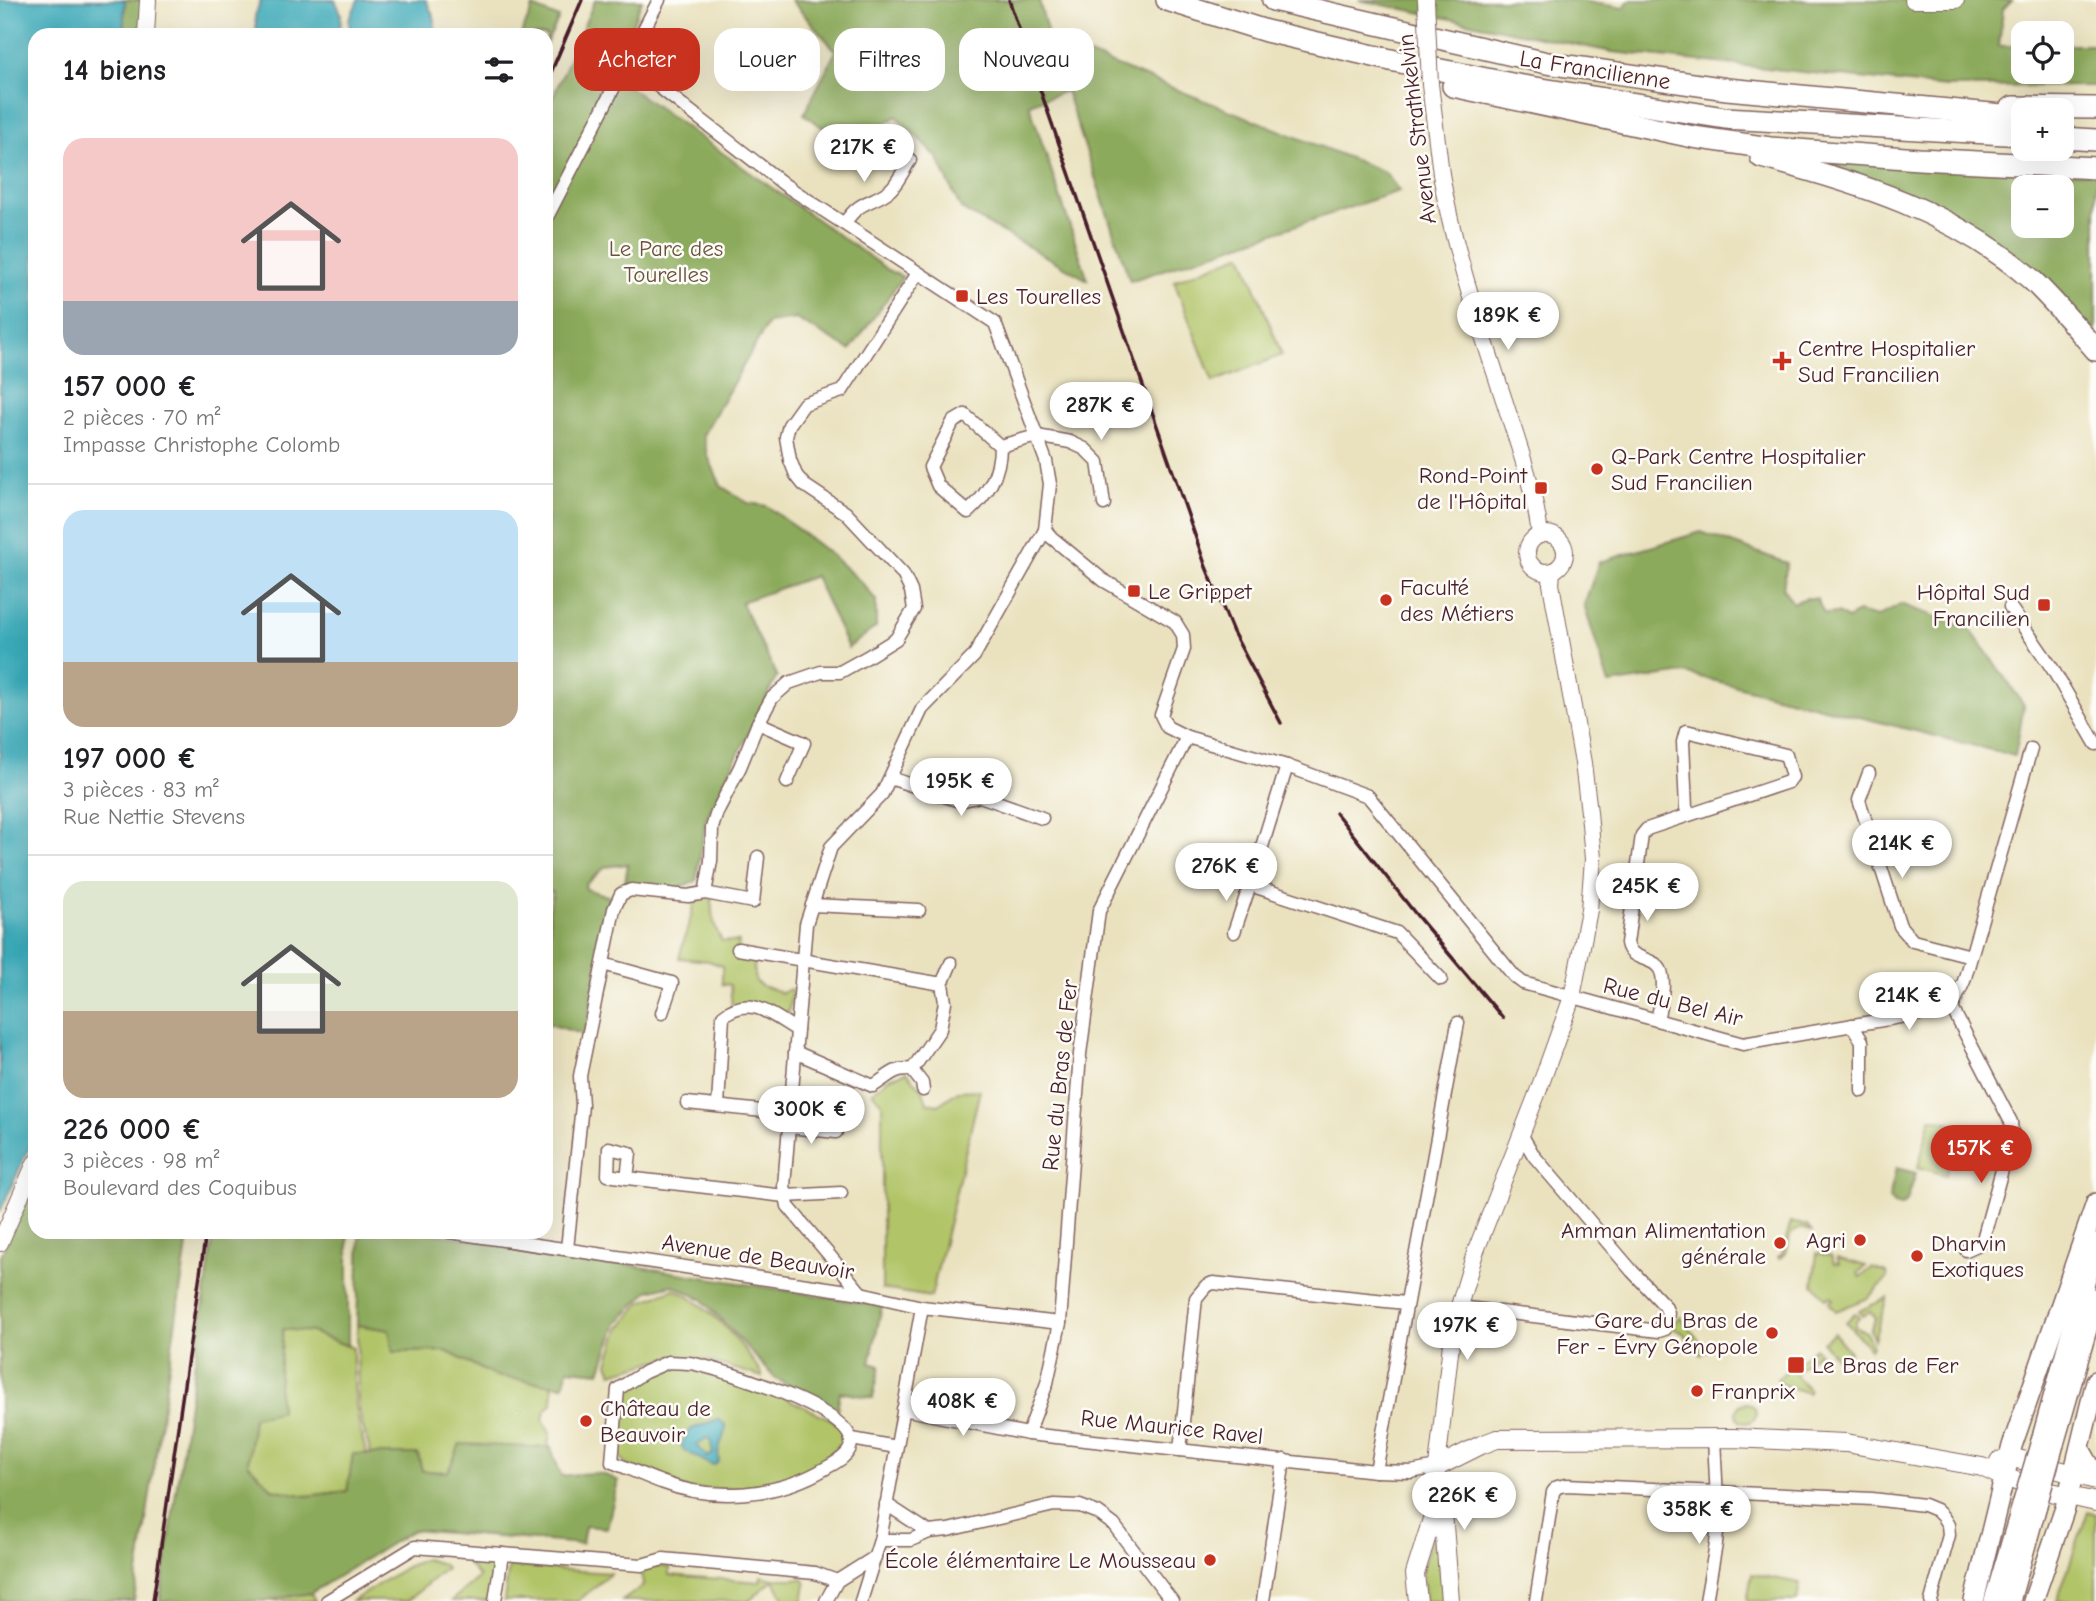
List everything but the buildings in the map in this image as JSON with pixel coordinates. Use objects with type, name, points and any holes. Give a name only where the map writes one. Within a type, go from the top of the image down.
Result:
[{"type":"highway","name":"La Francilienne","points":[[1167,0],[1266,31],[1395,61],[1517,85],[1725,118],[2011,134]]},
{"type":"highway","name":"La Francilienne","points":[[1273,0],[1547,63],[1727,89],[1924,106],[2011,117]]},
{"type":"highway","points":[[1395,61],[1414,78],[1693,137],[1797,150],[2096,168]]},
{"type":"highway","points":[[2074,108],[2096,108]]},
{"type":"highway","points":[[2074,120],[2096,121]]},
{"type":"highway","points":[[1693,137],[1708,148],[1764,158],[1885,193],[1952,225],[2030,279],[2062,310],[2096,350]]},
{"type":"highway","points":[[2074,139],[2096,140]]},
{"type":"main road","points":[[1974,1601],[2003,1477],[2096,1203]]},
{"type":"main road","points":[[2010,1601],[2031,1504],[2096,1243]]},
{"type":"main road","points":[[2048,1443],[2096,1298]]},
{"type":"main road","points":[[2033,1601],[2074,1473],[2096,1381]]},
{"type":"main road","points":[[1437,1467],[1481,1444],[1497,1439],[1781,1438],[1846,1443],[1982,1467],[2003,1477],[2067,1497],[2096,1502]]},
{"type":"main road","points":[[2080,1449],[2096,1478]]},
{"type":"main road","points":[[1982,1467],[2010,1457],[2096,1478]]},
{"type":"main road","points":[[1418,1601],[1415,1574],[1433,1517],[1432,1502],[1437,1467]]},
{"type":"main road","points":[[1437,1467],[1443,1501],[1450,1601]]},
{"type":"main road","points":[[1994,1601],[2031,1504]]},
{"type":"street","points":[[146,28],[148,0]]},
{"type":"street","points":[[645,28],[659,0]]},
{"type":"street","name":"Avenue Strathkelvin","points":[[1426,0],[1430,84],[1441,174],[1452,231],[1517,439],[1539,518],[1540,535]]},
{"type":"street","points":[[1913,0],[1956,0]]},
{"type":"street","points":[[553,205],[612,91]]},
{"type":"street","points":[[664,91],[785,185],[995,323],[1046,461],[1050,484],[1045,530],[974,656],[922,709],[882,794],[831,847],[806,924],[785,1196],[788,1206],[861,1293]]},
{"type":"street","points":[[845,223],[850,214],[868,200],[889,191],[910,160]]},
{"type":"street","points":[[705,893],[711,861],[712,828],[758,723],[772,698],[789,683],[821,672],[840,672],[896,639],[914,609],[911,591],[903,575],[846,513],[804,485],[796,475],[786,437],[789,425],[804,404],[842,391],[918,272]]},
{"type":"street","points":[[965,415],[1000,446],[1000,463],[984,497],[968,512],[938,486],[930,467],[953,422],[965,415]]},
{"type":"street","points":[[1000,446],[1037,436],[1070,442],[1085,449],[1098,462],[1104,504]]},
{"type":"street","points":[[1045,530],[1103,580],[1175,622],[1183,635],[1184,649],[1161,715],[1167,727],[1187,737]]},
{"type":"street","points":[[1437,1467],[1453,1326],[1475,1253],[1572,997],[1589,910],[1593,859],[1583,763],[1551,584],[1552,572],[1564,560],[1564,549],[1558,538],[1540,535],[1530,542],[1527,548],[1527,561],[1536,571],[1552,572]]},
{"type":"street","points":[[2010,607],[2079,710],[2096,744]]},
{"type":"street","points":[[758,723],[804,743],[787,782]]},
{"type":"street","points":[[1657,1020],[1662,997],[1662,974],[1659,967],[1628,951],[1627,943],[1642,835],[1647,829],[1788,782],[1792,777],[1786,755],[1686,731],[1683,741],[1686,808],[1689,814]]},
{"type":"street","name":"Rue du Bel Air","points":[[1187,737],[1287,766],[1368,796],[1514,976],[1523,983],[1743,1044],[1952,1008]]},
{"type":"street","name":"Rue du Bras de Fer","points":[[1028,1434],[1047,1383],[1060,1323],[1080,1054],[1100,911],[1187,737]]},
{"type":"street","points":[[1966,1250],[1982,1243],[2012,1133],[2011,1122],[1952,1008],[1971,956],[2031,749]]},
{"type":"street","points":[[1234,932],[1287,766]]},
{"type":"street","points":[[1869,773],[1859,800],[1900,926],[1913,941],[1971,956]]},
{"type":"street","points":[[890,778],[960,801],[980,796],[1042,818]]},
{"type":"street","points":[[567,1249],[582,1105],[580,1076],[614,909],[621,894],[638,890],[688,896],[705,893],[753,902],[758,857]]},
{"type":"street","points":[[1250,885],[1397,933],[1441,979]]},
{"type":"street","points":[[812,905],[919,911]]},
{"type":"street","points":[[738,948],[942,984]]},
{"type":"street","points":[[912,1070],[940,1029],[945,1002],[942,984],[951,963]]},
{"type":"street","points":[[603,964],[672,983],[662,1013]]},
{"type":"street","points":[[718,1106],[723,1016],[732,1008],[747,1005],[762,1009],[797,1030]]},
{"type":"street","points":[[1376,1471],[1458,1023]]},
{"type":"street","points":[[1852,1025],[1862,1041],[1862,1091]]},
{"type":"street","points":[[795,1052],[873,1086],[892,1072],[912,1070],[922,1083],[923,1090]]},
{"type":"street","points":[[687,1103],[718,1106],[836,1132]]},
{"type":"street","points":[[1459,1307],[1659,1331],[1665,1329],[1668,1312],[1665,1306],[1534,1156],[1521,1134]]},
{"type":"street","points":[[627,1178],[785,1196],[841,1193]]},
{"type":"street","points":[[0,1243],[28,1179]]},
{"type":"street","name":"Avenue de Beauvoir","points":[[498,1239],[861,1293],[922,1307],[1060,1323]]},
{"type":"street","points":[[1180,1450],[1196,1298],[1206,1286],[1213,1283],[1405,1303]]},
{"type":"street","points":[[861,1601],[880,1539],[922,1307]]},
{"type":"street","points":[[852,1439],[850,1449],[844,1455],[817,1474],[779,1487],[733,1495],[688,1490],[662,1483],[612,1462],[618,1389],[645,1372],[668,1362],[692,1363],[771,1386],[839,1423],[852,1439],[896,1447]]},
{"type":"street","name":"Rue Maurice Ravel","points":[[903,1409],[1028,1434],[1376,1471],[1411,1472],[1437,1467]]},
{"type":"street","points":[[1706,1601],[1716,1544],[1718,1492],[1714,1438]]},
{"type":"street","points":[[1263,1601],[1284,1460]]},
{"type":"street","points":[[1536,1601],[1553,1492],[1557,1487],[1566,1485],[1872,1499],[1924,1505],[1936,1510],[1943,1517],[1948,1525],[1949,1535],[1931,1601]]},
{"type":"street","points":[[886,1504],[929,1532]]},
{"type":"street","points":[[880,1539],[911,1540],[929,1532],[1054,1505],[1080,1506],[1098,1513],[1114,1525],[1172,1601]]},
{"type":"street","points":[[327,1601],[415,1547],[642,1564],[663,1559],[816,1573],[837,1581]]},
{"type":"street","points":[[495,1601],[502,1554]]},
{"type":"street","points":[[826,1601],[837,1581],[875,1556]]},
{"type":"green space","points":[[125,0],[146,0],[144,28],[123,28]]},
{"type":"green space","name":"Le Parc des Tourelles","points":[[595,0],[642,0],[631,28],[583,28]]},
{"type":"green space","points":[[791,0],[1039,0],[1046,28],[959,28],[959,91],[1066,91],[1029,104],[1088,280],[961,209],[937,157],[896,116],[851,148],[804,114],[816,91],[820,91],[820,82],[834,55],[834,91],[945,91],[945,28],[834,28],[834,49],[820,33],[820,28],[816,28]]},
{"type":"green space","points":[[1359,0],[1575,0],[1624,8],[1629,0],[2012,0],[2003,9],[1999,46],[2011,46],[2011,84],[2074,84],[2074,45],[2096,45],[2096,86],[1946,87],[1612,52]]},
{"type":"green space","points":[[533,7],[559,18],[553,30],[524,28]]},
{"type":"green space","name":"Le Parc des Tourelles","points":[[574,48],[574,91],[635,91],[888,270],[903,277],[850,350],[796,319],[768,323],[703,435],[707,454],[721,486],[748,503],[767,506],[829,553],[862,583],[876,600],[876,627],[848,648],[815,576],[741,602],[777,676],[706,819],[696,881],[672,890],[625,883],[628,864],[605,867],[585,885],[586,889],[610,897],[585,1035],[553,1025],[553,97]]},
{"type":"green space","points":[[1094,57],[1385,172],[1399,191],[1130,281],[1066,91],[1094,91]]},
{"type":"green space","points":[[1829,159],[2096,174],[2096,331],[1965,220],[1917,197],[1827,164]]},
{"type":"green space","points":[[1242,254],[1282,355],[1213,382],[1174,281]]},
{"type":"green space","points":[[1701,532],[1787,563],[1783,588],[1793,603],[1806,598],[1817,599],[1824,614],[1837,613],[1848,619],[1858,612],[1877,617],[1901,604],[1970,629],[2024,705],[2015,756],[1684,673],[1609,684],[1584,605],[1599,562]]},
{"type":"green space","points":[[695,895],[712,895],[712,913],[719,936],[722,941],[739,942],[738,949],[744,957],[755,959],[754,975],[758,983],[782,993],[792,990],[788,1015],[780,1020],[762,1009],[732,1008],[730,985],[722,984],[722,966],[709,961],[679,958]]},
{"type":"green space","points":[[907,1072],[923,1090],[927,1103],[938,1105],[958,1091],[980,1090],[931,1297],[882,1289],[882,1103],[872,1092],[889,1078]]},
{"type":"green space","points":[[1931,1118],[1959,1125],[1946,1175],[1918,1167]]},
{"type":"green space","points":[[1896,1168],[1916,1173],[1907,1201],[1902,1206],[1895,1205],[1889,1199]]},
{"type":"green space","points":[[28,1192],[28,1239],[188,1239],[134,1601],[0,1601],[0,1258]]},
{"type":"green space","points":[[1791,1222],[1807,1226],[1811,1231],[1801,1228],[1791,1234],[1787,1250],[1779,1259],[1778,1257],[1782,1254]]},
{"type":"green space","points":[[213,1239],[348,1239],[348,1346],[311,1332],[283,1329],[278,1386],[280,1412],[253,1417],[248,1464],[273,1489],[306,1496],[347,1491],[353,1454],[418,1454],[422,1471],[448,1472],[460,1444],[551,1448],[561,1476],[598,1474],[618,1481],[607,1528],[585,1526],[582,1544],[413,1530],[311,1593],[263,1601],[160,1601]]},
{"type":"green space","points":[[360,1239],[468,1239],[882,1306],[870,1363],[880,1366],[873,1398],[840,1392],[837,1411],[776,1379],[702,1299],[673,1285],[648,1291],[617,1323],[600,1372],[568,1369],[563,1386],[495,1376],[446,1351],[393,1352],[389,1330],[357,1325]]},
{"type":"green space","points":[[1817,1253],[1831,1256],[1834,1263],[1839,1264],[1837,1258],[1866,1266],[1858,1273],[1860,1277],[1872,1268],[1887,1273],[1888,1278],[1868,1298],[1836,1311],[1829,1303],[1834,1299],[1831,1296],[1826,1299],[1813,1284]]},
{"type":"green space","points":[[674,1289],[688,1296],[724,1325],[762,1377],[702,1359],[673,1356],[612,1373],[608,1363],[619,1329],[641,1302]]},
{"type":"green space","points":[[1887,1298],[1874,1339],[1870,1330],[1876,1317],[1870,1312],[1862,1316],[1859,1311]]},
{"type":"green space","points":[[1855,1313],[1859,1318],[1855,1327],[1866,1332],[1872,1346],[1870,1349],[1846,1322]]},
{"type":"green space","points":[[1680,1317],[1707,1350],[1701,1355],[1683,1333],[1674,1329],[1675,1321]]},
{"type":"green space","points":[[357,1325],[390,1330],[393,1352],[446,1351],[495,1376],[553,1385],[552,1404],[546,1409],[543,1419],[550,1433],[548,1445],[551,1448],[460,1444],[448,1472],[422,1471],[417,1454],[371,1454],[358,1399]]},
{"type":"green space","points":[[283,1329],[311,1332],[353,1348],[356,1402],[367,1454],[353,1455],[348,1491],[306,1496],[273,1489],[248,1464],[253,1416],[280,1411],[278,1386]]},
{"type":"green space","points":[[1834,1333],[1850,1352],[1839,1361],[1823,1342]]},
{"type":"green space","points":[[1815,1348],[1819,1352],[1795,1372],[1798,1379],[1810,1390],[1808,1393],[1781,1384],[1777,1379]]},
{"type":"green space","points":[[668,1362],[738,1376],[839,1423],[850,1449],[779,1487],[688,1490],[631,1469],[619,1455],[625,1390]]},
{"type":"green space","points":[[1746,1403],[1753,1406],[1756,1413],[1753,1420],[1746,1423],[1739,1420],[1736,1413],[1739,1406]]},
{"type":"green space","points":[[2088,1511],[2096,1514],[2096,1601],[2057,1601]]},
{"type":"green space","points":[[1437,1522],[1444,1601],[1425,1601],[1422,1568]]},
{"type":"green space","points":[[425,1559],[443,1564],[446,1568],[407,1601],[352,1601],[406,1567]]},
{"type":"green space","points":[[467,1563],[500,1567],[495,1601],[451,1601],[479,1577]]},
{"type":"green space","points":[[642,1565],[669,1567],[669,1575],[760,1582],[761,1576],[774,1579],[749,1601],[622,1601],[643,1586]]},
{"type":"green space","points":[[509,1566],[611,1573],[578,1601],[504,1601]]},
{"type":"green space","points":[[1752,1574],[1800,1583],[1797,1601],[1747,1601]]},
{"type":"green space","points":[[774,1579],[803,1579],[806,1584],[803,1601],[787,1601]]},
{"type":"green space","points":[[311,1593],[315,1601],[263,1601]]},
{"type":"water","points":[[0,0],[125,0],[123,28],[28,28],[28,1150],[0,1212]]},
{"type":"water","points":[[261,0],[335,0],[341,13],[340,28],[256,28],[255,16]]},
{"type":"water","points":[[358,0],[426,0],[435,20],[434,28],[350,28],[349,20]]},
{"type":"water","points":[[718,1419],[726,1425],[718,1451],[719,1461],[715,1465],[683,1449],[681,1444],[691,1429]],"holes":[[[706,1438],[710,1439],[713,1454],[707,1457],[697,1445]]]},
{"type":"railway","points":[[553,68],[582,0]]},
{"type":"railway","points":[[1009,0],[1206,567],[1233,632],[1281,723]]},
{"type":"railway","points":[[1336,813],[1418,917],[1503,1018]]},
{"type":"railway","points":[[153,1601],[205,1239]]},
{"type":"place","name":"Les Tourelles","points":[[962,296]]},
{"type":"place","name":"Centre Hospitalier Sud Francilien","points":[[1782,361]]},
{"type":"place","name":"Q-Park Centre Hospitalier Sud Francilien","points":[[1597,469]]},
{"type":"place","name":"Rond-Point de l'Hôpital","points":[[1541,488]]},
{"type":"place","name":"Le Grippet","points":[[1134,591]]},
{"type":"place","name":"Faculté des Métiers","points":[[1386,600]]},
{"type":"place","name":"Hôpital Sud Francilien","points":[[2044,605]]},
{"type":"place","name":"Agri","points":[[1860,1240]]},
{"type":"place","name":"Amman Alimentation générale","points":[[1780,1243]]},
{"type":"place","name":"Dharvin Exotiques","points":[[1917,1256]]},
{"type":"place","name":"Gare du Bras de Fer - Évry Génopole","points":[[1772,1333]]},
{"type":"place","name":"Le Bras de Fer","points":[[1796,1365]]},
{"type":"place","name":"Franprix","points":[[1697,1391]]},
{"type":"place","name":"Château de Beauvoir","points":[[586,1421]]},
{"type":"place","name":"École élémentaire Le Mousseau","points":[[1210,1560]]}]
